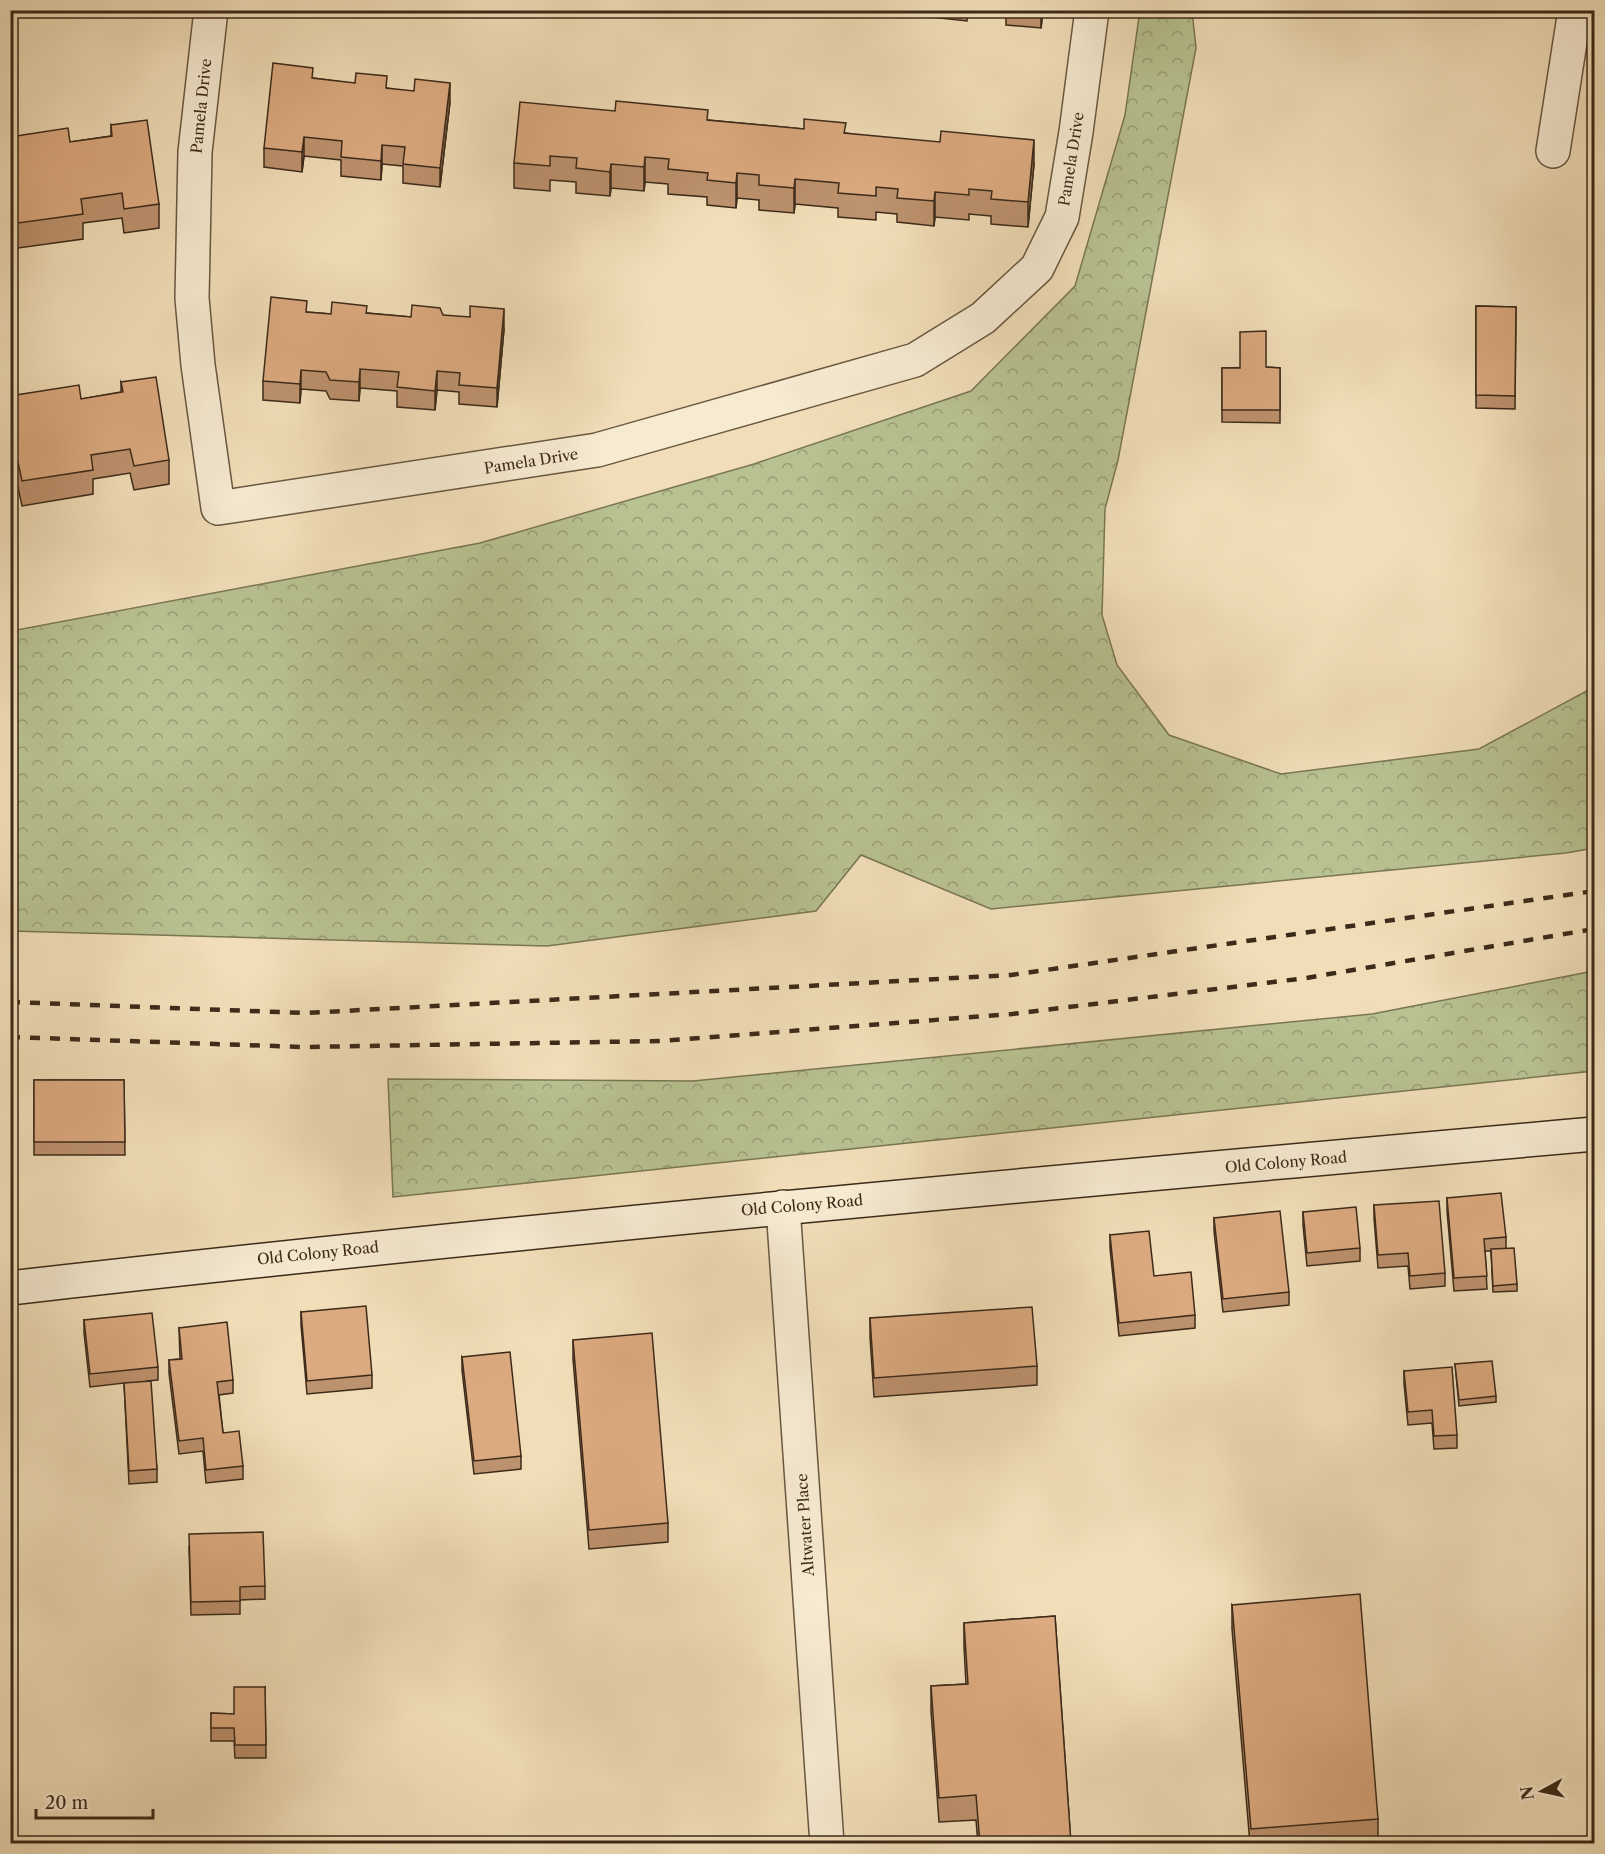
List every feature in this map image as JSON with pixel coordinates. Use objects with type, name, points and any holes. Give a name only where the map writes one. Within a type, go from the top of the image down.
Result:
[{"type":"street","name":"Pamela Drive","points":[[211,10],[195,152],[192,298],[198,365],[219,508],[597,450],[915,360],[983,318],[1037,268],[1062,216],[1092,10]]},
{"type":"street","points":[[1553,152],[1575,10]]},
{"type":"street","name":"Old Colony Road","points":[[10,1288],[359,1249],[783,1207],[1594,1134]]},
{"type":"street","name":"Altwater Place","points":[[783,1207],[827,1844]]},
{"type":"green space","points":[[1140,10],[1192,11],[1196,48],[1118,460],[1105,509],[1102,615],[1117,665],[1169,735],[1281,774],[1479,749],[1594,687],[1594,848],[1566,853],[991,909],[861,855],[816,911],[547,946],[11,931],[11,631],[480,543],[754,464],[971,391],[1075,286],[1125,115]]},
{"type":"green space","points":[[1594,971],[1594,1071],[393,1197],[388,1079],[693,1081],[1372,1014]]},
{"type":"building","points":[[273,63],[313,68],[312,78],[355,83],[356,73],[387,76],[386,88],[414,91],[415,79],[450,83],[440,168],[403,164],[405,147],[382,145],[381,161],[341,157],[342,141],[304,137],[302,152],[264,148]]},
{"type":"building","points":[[616,101],[708,110],[707,120],[804,129],[804,119],[846,123],[844,133],[940,142],[941,131],[1034,140],[1028,202],[991,199],[992,191],[969,189],[969,195],[935,192],[934,201],[897,198],[898,189],[876,187],[876,196],[838,193],[839,183],[795,179],[794,188],[759,185],[759,175],[737,173],[736,183],[707,180],[708,173],[668,169],[669,159],[645,157],[644,167],[611,164],[610,172],[576,168],[577,158],[550,156],[550,166],[514,163],[520,102],[615,111]]},
{"type":"building","points":[[147,120],[159,204],[124,209],[122,193],[81,199],[83,214],[11,224],[10,137],[68,128],[70,142],[112,136],[111,125]]},
{"type":"building","points":[[271,297],[307,301],[306,312],[331,314],[332,302],[367,306],[366,313],[411,317],[412,305],[440,308],[443,315],[470,317],[470,306],[504,309],[497,388],[459,385],[460,373],[437,371],[435,391],[397,387],[399,372],[360,369],[359,382],[330,380],[326,372],[301,370],[300,384],[263,381]]},
{"type":"building","points":[[1476,306],[1516,307],[1515,396],[1476,395]]},
{"type":"building","points":[[1266,331],[1266,367],[1280,368],[1280,410],[1222,410],[1222,368],[1240,368],[1240,332]]},
{"type":"building","points":[[156,377],[169,460],[134,466],[130,449],[91,455],[93,470],[22,481],[18,462],[10,463],[10,396],[79,385],[81,399],[123,392],[121,382]]},
{"type":"building","points":[[34,1080],[124,1080],[125,1142],[34,1142]]},
{"type":"building","points":[[1501,1193],[1506,1237],[1484,1239],[1487,1276],[1454,1278],[1447,1198]]},
{"type":"building","points":[[1439,1201],[1445,1273],[1410,1276],[1408,1253],[1378,1255],[1374,1205]]},
{"type":"building","points":[[1356,1207],[1360,1248],[1307,1253],[1303,1212]]},
{"type":"building","points":[[1280,1211],[1289,1292],[1223,1299],[1214,1218]]},
{"type":"building","points":[[1149,1231],[1154,1276],[1191,1272],[1195,1315],[1119,1323],[1110,1235]]},
{"type":"building","points":[[1514,1248],[1517,1284],[1493,1286],[1491,1249]]},
{"type":"building","points":[[366,1306],[372,1375],[307,1381],[301,1312]]},
{"type":"building","points":[[1032,1307],[1037,1366],[874,1378],[870,1318]]},
{"type":"building","points":[[152,1313],[158,1367],[90,1374],[84,1320]]},
{"type":"building","points":[[227,1322],[233,1380],[217,1382],[223,1433],[239,1431],[243,1466],[206,1470],[203,1438],[179,1441],[169,1360],[182,1359],[179,1328]]},
{"type":"building","points":[[652,1333],[668,1523],[589,1530],[573,1340]]},
{"type":"building","points":[[510,1352],[521,1456],[474,1461],[462,1357]]},
{"type":"building","points":[[1492,1361],[1496,1396],[1459,1400],[1455,1364]]},
{"type":"building","points":[[1452,1367],[1457,1435],[1434,1436],[1432,1410],[1408,1412],[1404,1371]]},
{"type":"building","points":[[151,1381],[157,1469],[129,1471],[124,1383]]},
{"type":"building","points":[[263,1532],[265,1586],[240,1587],[240,1601],[191,1602],[189,1534]]},
{"type":"building","points":[[1360,1594],[1378,1819],[1251,1829],[1232,1605]]},
{"type":"building","points":[[1055,1616],[1071,1843],[980,1844],[976,1795],[939,1798],[931,1686],[968,1684],[964,1623]]},
{"type":"building","points":[[234,1687],[265,1687],[266,1745],[235,1745],[234,1728],[211,1728],[211,1713],[234,1714]]},
{"type":"railway","points":[[10,1002],[306,1013],[1011,975],[1594,891]]},
{"type":"railway","points":[[10,1037],[303,1047],[661,1041],[1012,1014],[1306,978],[1594,929]]}]
